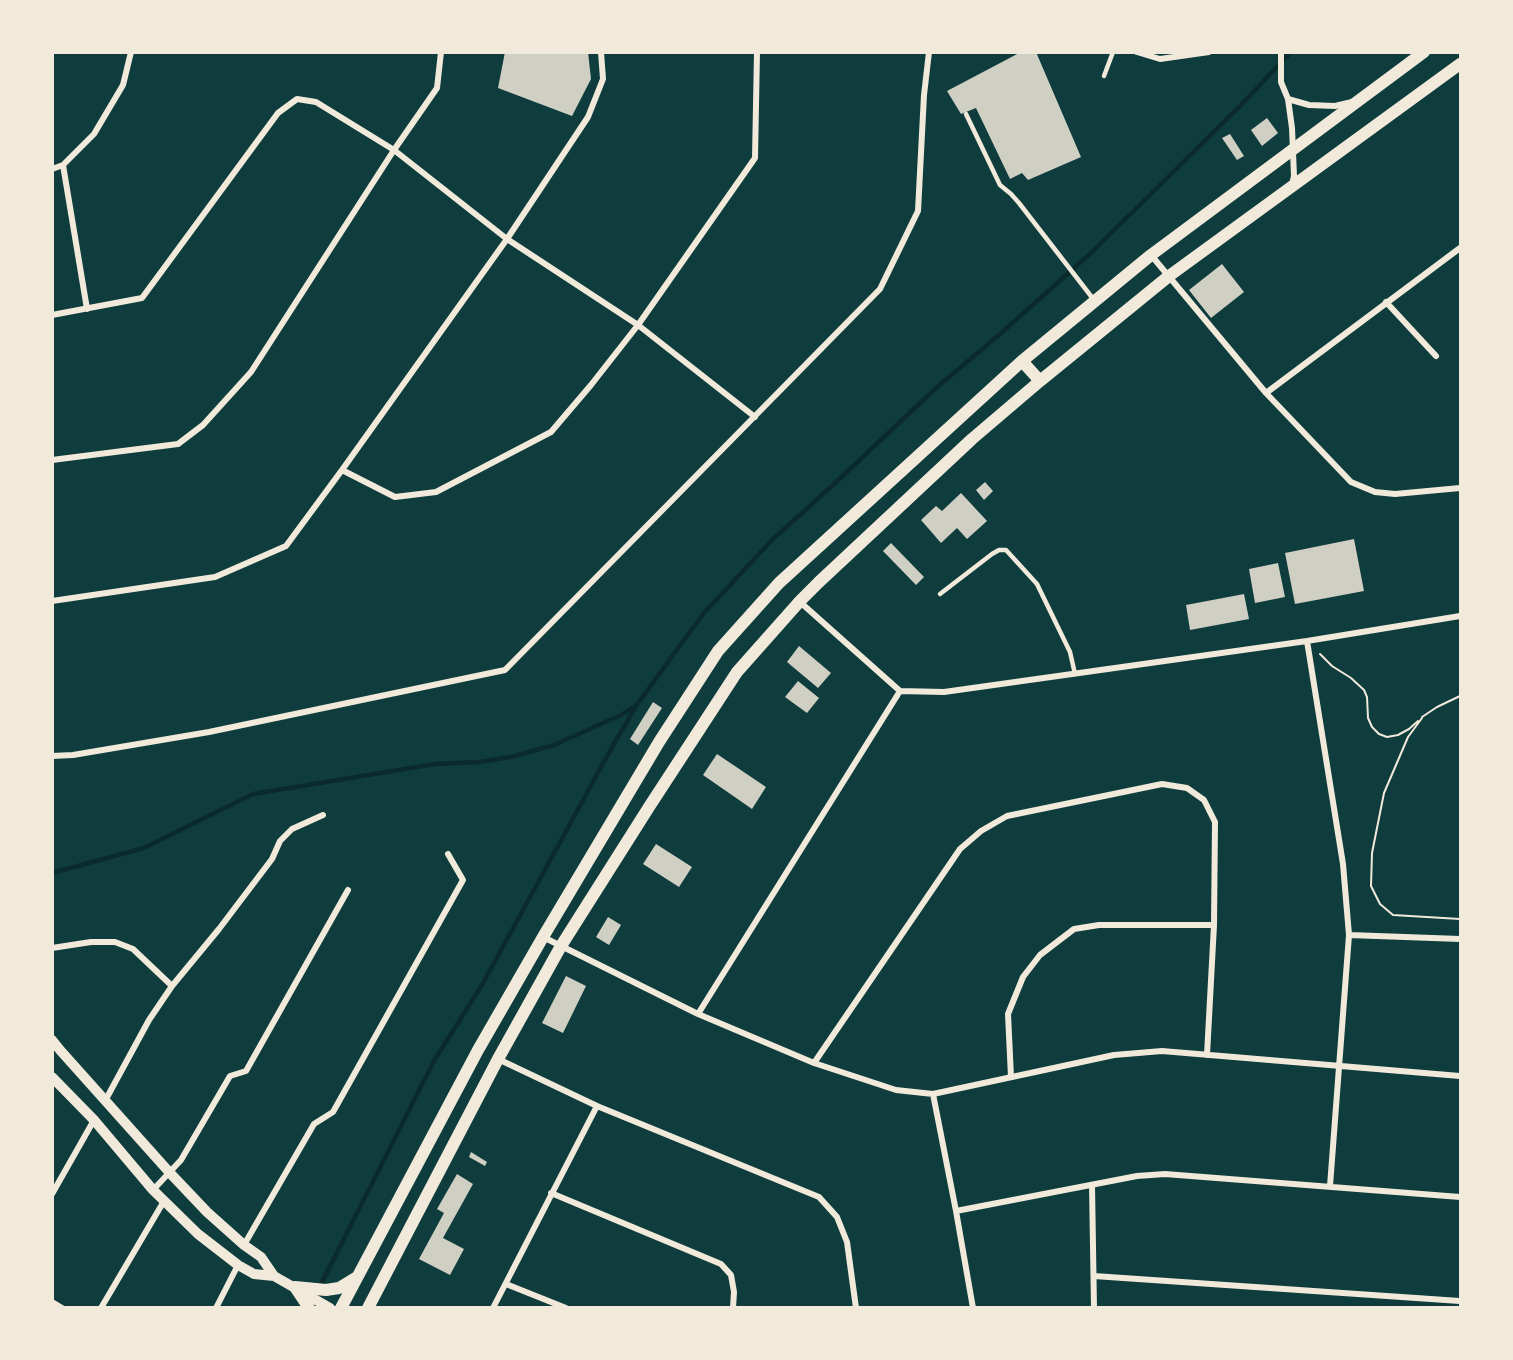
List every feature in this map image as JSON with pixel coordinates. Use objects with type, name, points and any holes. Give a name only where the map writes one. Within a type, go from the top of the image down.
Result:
[{"type":"main road","points":[[341,1308],[478,1050],[658,742],[718,651],[779,583],[1022,361],[1151,255],[1358,100],[1408,58],[1424,52]]},
{"type":"main road","points":[[368,1308],[498,1059],[561,946],[737,672],[800,601],[972,439],[1040,381],[1169,276],[1461,64]]},
{"type":"main road","points":[[1022,361],[1040,381]]},
{"type":"main road","points":[[295,1287],[313,1297],[339,1288],[358,1276]]},
{"type":"street","points":[[52,169],[63,165],[94,134],[123,85],[131,52]]},
{"type":"street","points":[[52,460],[178,444],[203,425],[251,372],[436,88],[441,52]]},
{"type":"street","points":[[52,601],[215,577],[286,546],[507,239],[588,117],[603,79],[601,52]]},
{"type":"street","points":[[342,470],[395,497],[436,492],[551,432],[638,325],[755,158],[757,52]]},
{"type":"street","points":[[52,756],[73,755],[209,732],[505,670],[880,289],[918,211],[924,95],[929,52]]},
{"type":"street","points":[[1137,52],[1160,59],[1209,52]]},
{"type":"street","points":[[1281,52],[1281,82],[1288,99],[1292,128],[1294,176],[1290,189]]},
{"type":"street","points":[[52,315],[142,298],[278,113],[297,99],[316,102],[394,150],[507,239],[638,325],[755,417]]},
{"type":"street","points":[[1288,99],[1309,105],[1326,106],[1358,100]]},
{"type":"street","points":[[63,165],[87,309]]},
{"type":"street","points":[[1266,393],[1461,248]]},
{"type":"street","points":[[1151,255],[1266,393],[1351,482],[1375,492],[1395,494],[1461,488]]},
{"type":"street","points":[[1386,302],[1436,356]]},
{"type":"street","points":[[800,601],[900,691],[944,692],[1307,641],[1461,616]]},
{"type":"street","points":[[1307,641],[1343,864],[1349,935],[1330,1186]]},
{"type":"street","points":[[698,1014],[900,691]]},
{"type":"street","points":[[814,1063],[960,849],[981,831],[1007,816],[1162,784],[1187,788],[1204,800],[1215,822],[1214,925],[1207,1055]]},
{"type":"street","points":[[105,1101],[149,1020],[172,986],[272,859],[280,841],[292,829],[323,815]]},
{"type":"street","points":[[244,1245],[314,1124],[333,1113],[464,880],[448,854]]},
{"type":"street","points":[[153,1190],[181,1160],[230,1076],[246,1071],[348,890]]},
{"type":"street","points":[[1011,1077],[1008,1014],[1019,986],[1040,955],[1074,929],[1099,925],[1214,925]]},
{"type":"street","points":[[1349,935],[1461,939]]},
{"type":"street","points":[[543,937],[698,1014],[814,1063],[896,1090],[933,1094],[1114,1055],[1162,1051],[1461,1076]]},
{"type":"street","points":[[52,948],[91,942],[115,942],[133,949],[172,986]]},
{"type":"street","points":[[52,1040],[56,1048],[170,1173],[207,1212],[261,1257],[274,1276]]},
{"type":"street","points":[[498,1059],[597,1106],[819,1197],[837,1217],[847,1242],[856,1308]]},
{"type":"street","points":[[52,1077],[94,1120],[164,1202],[198,1234],[238,1265],[254,1274],[274,1276],[295,1287]]},
{"type":"street","points":[[933,1094],[972,1308]]},
{"type":"street","points":[[493,1308],[597,1106]]},
{"type":"street","points":[[52,1194],[94,1120]]},
{"type":"street","points":[[956,1211],[1137,1176],[1164,1174],[1461,1197]]},
{"type":"street","points":[[1092,1185],[1094,1308]]},
{"type":"street","points":[[551,1193],[721,1264],[731,1275],[734,1292],[733,1308]]},
{"type":"street","points":[[101,1308],[164,1202]]},
{"type":"street","points":[[216,1308],[238,1265]]},
{"type":"street","points":[[1094,1276],[1461,1301]]},
{"type":"street","points":[[506,1284],[566,1308]]},
{"type":"street","points":[[313,1297],[326,1305]]},
{"type":"street","points":[[52,1302],[62,1308]]},
{"type":"lane","points":[[1104,76],[1113,52]]},
{"type":"lane","points":[[966,114],[1000,185],[1019,203],[1095,302]]},
{"type":"lane","points":[[940,594],[992,554],[999,550],[1006,550],[1037,584],[1070,652],[1075,674]]},
{"type":"path","points":[[1307,641],[1332,666],[1358,683],[1364,690],[1367,697],[1368,718],[1372,727],[1379,734],[1387,737],[1398,735],[1409,729],[1437,707],[1461,696]]},
{"type":"path","points":[[1422,718],[1408,737],[1384,793],[1372,853],[1371,886],[1380,904],[1393,915],[1461,919]]},
{"type":"building","points":[[505,52],[588,52],[591,79],[572,116],[498,88]]},
{"type":"building","points":[[1021,52],[1036,52],[1081,157],[1028,180],[1022,173],[1010,179],[976,108],[961,114],[947,91]]},
{"type":"building","points":[[1267,118],[1278,133],[1262,146],[1251,130]]},
{"type":"building","points":[[1230,134],[1244,156],[1237,160],[1222,138]]},
{"type":"building","points":[[1222,264],[1244,292],[1211,318],[1189,290]]},
{"type":"building","points":[[985,482],[993,491],[984,500],[976,490]]},
{"type":"building","points":[[961,493],[987,521],[967,539],[957,528],[941,543],[921,520],[936,506],[942,511]]},
{"type":"building","points":[[1354,539],[1364,591],[1295,604],[1285,553]]},
{"type":"building","points":[[891,543],[924,577],[916,585],[883,551]]},
{"type":"building","points":[[1278,563],[1285,597],[1255,603],[1249,569]]},
{"type":"building","points":[[1244,594],[1249,619],[1190,630],[1186,605]]},
{"type":"building","points":[[799,646],[831,673],[818,688],[787,662]]},
{"type":"building","points":[[798,681],[819,698],[807,713],[785,697]]},
{"type":"building","points":[[653,702],[662,708],[638,745],[630,739]]},
{"type":"building","points":[[717,754],[766,787],[752,809],[703,775]]},
{"type":"building","points":[[656,844],[692,867],[679,887],[643,864]]},
{"type":"building","points":[[608,917],[621,925],[609,945],[596,937]]},
{"type":"building","points":[[566,976],[586,986],[563,1033],[542,1023]]},
{"type":"building","points":[[471,1152],[487,1162],[485,1166],[469,1157]]},
{"type":"building","points":[[457,1174],[473,1184],[443,1238],[464,1249],[450,1275],[419,1259],[444,1213],[437,1209]]},
{"type":"waterway","points":[[319,1288],[435,1059],[482,985],[611,749],[636,706],[703,614],[773,539],[936,388],[1092,252],[1241,105],[1291,52]]},
{"type":"waterway","points":[[52,873],[144,848],[253,794],[435,764],[479,762],[511,757],[554,745],[621,715],[633,707]]}]
